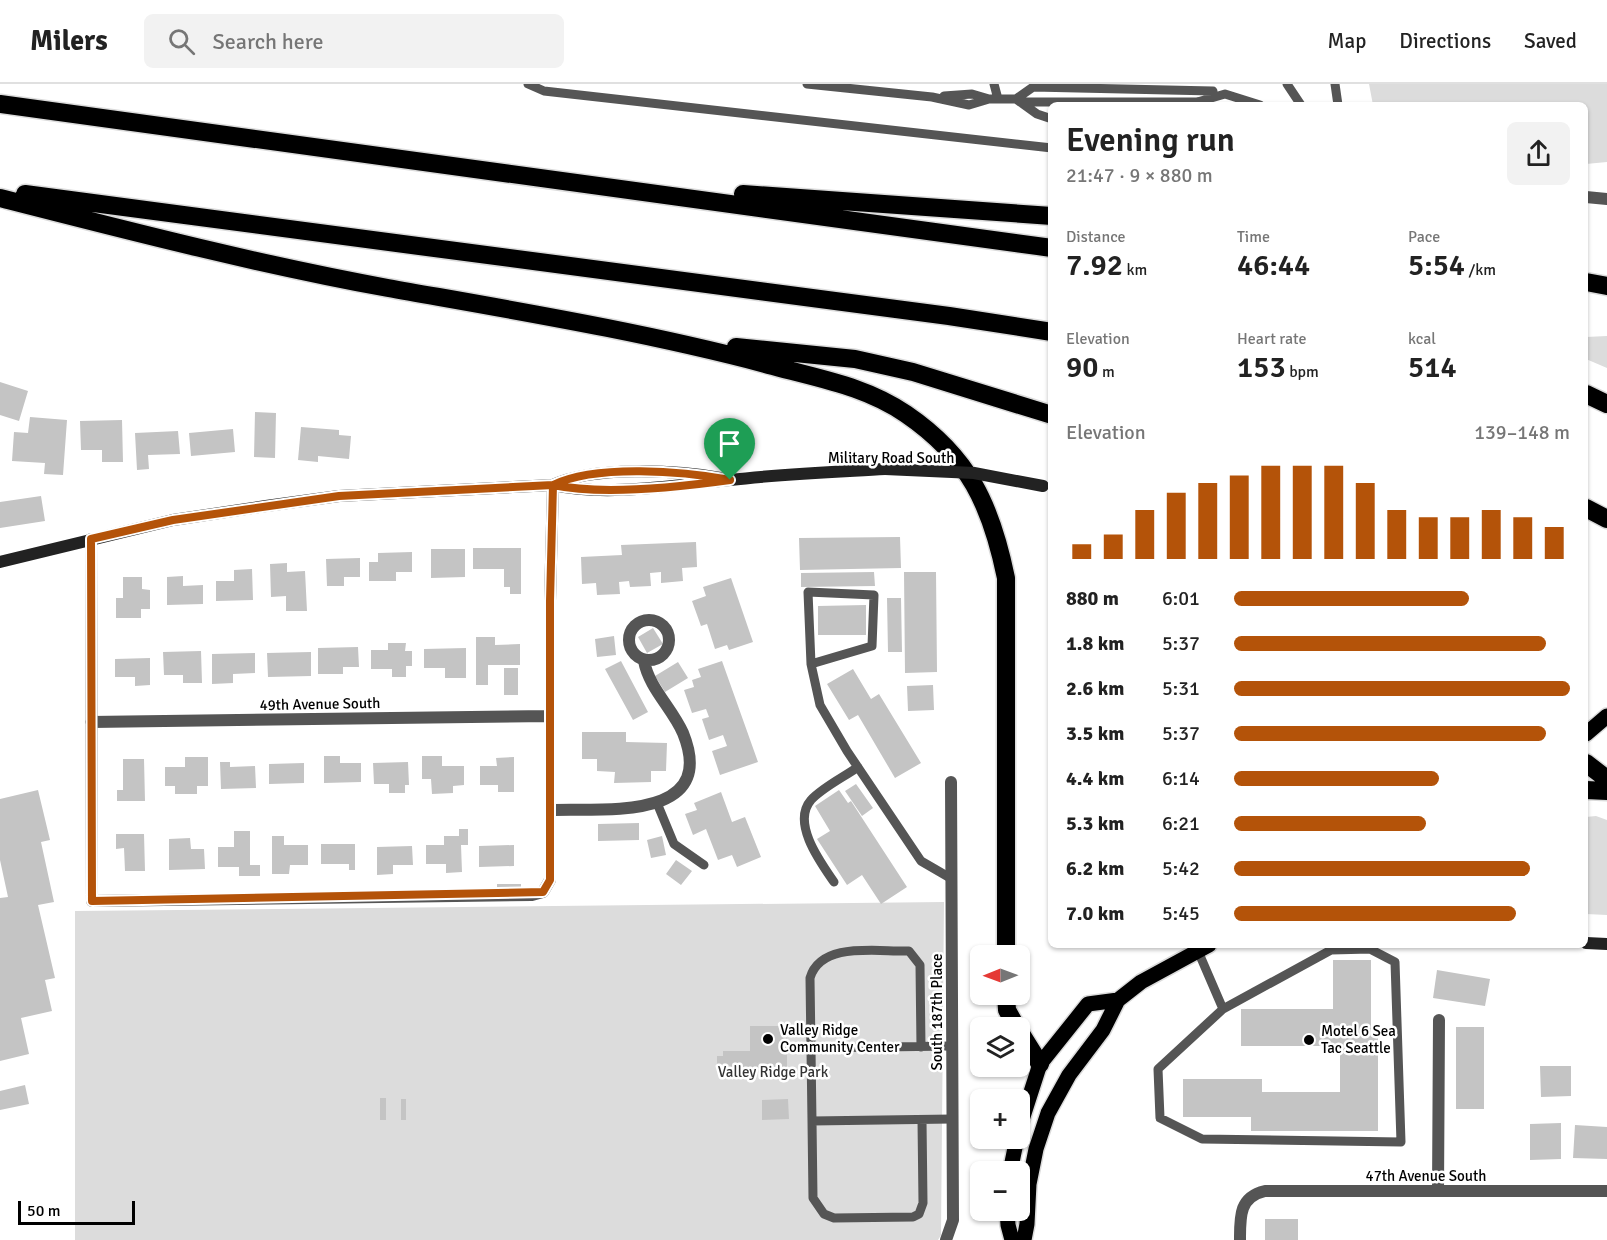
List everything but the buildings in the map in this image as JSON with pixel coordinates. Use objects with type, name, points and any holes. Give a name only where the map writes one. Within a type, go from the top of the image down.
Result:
[{"type":"highway","points":[[0,104],[1048,247]]},
{"type":"highway","points":[[600,185],[1048,216]]},
{"type":"highway","points":[[0,191],[1048,331]]},
{"type":"highway","points":[[0,198],[214,251],[385,287],[689,343],[867,391],[906,414],[955,456],[982,499],[996,531],[1006,578],[1006,945]]},
{"type":"highway","points":[[1588,282],[1607,286]]},
{"type":"highway","points":[[689,343],[855,359],[913,372],[1048,414]]},
{"type":"highway","points":[[1588,395],[1607,404]]},
{"type":"highway","points":[[1588,509],[1607,519]]},
{"type":"highway","points":[[1588,764],[1607,778]]},
{"type":"highway","points":[[1588,790],[1607,791]]},
{"type":"highway","points":[[1030,1048],[1040,1064]]},
{"type":"main road","name":"Military Road South","points":[[0,562],[173,520],[339,496],[553,485],[570,476],[687,472],[730,480],[885,470],[974,473],[1047,487]]},
{"type":"main road","points":[[1588,732],[1607,716]]},
{"type":"main road","points":[[1588,943],[1607,944]]},
{"type":"main road","points":[[1024,1240],[1028,1224],[1029,1184],[1036,1149],[1048,1113],[1069,1075],[1103,1030],[1118,1000],[1141,982],[1204,948]]},
{"type":"main road","points":[[1030,1095],[1040,1064],[1088,1004],[1118,1000]]},
{"type":"main road","points":[[1008,1221],[1012,1240]]},
{"type":"street","points":[[1588,197],[1605,199]]},
{"type":"street","points":[[1588,204],[1605,199]]},
{"type":"street","points":[[91,539],[92,901],[543,892],[550,880],[553,485]]},
{"type":"street","points":[[551,810],[626,808],[657,803],[671,797],[683,786],[690,774],[690,759],[682,733],[647,675],[644,660]]},
{"type":"street","name":"49th Avenue South","points":[[91,722],[550,716]]},
{"type":"street","name":"South 187th Place","points":[[946,1240],[953,1221],[951,782]]},
{"type":"street","points":[[1438,1191],[1439,1020]]},
{"type":"street","name":"47th Avenue South","points":[[1240,1240],[1242,1211],[1246,1200],[1257,1193],[1273,1190],[1607,1191]]},
{"type":"lane","points":[[528,84],[544,91],[1048,148]]},
{"type":"lane","points":[[807,84],[932,97],[969,105],[994,99],[1106,102]]},
{"type":"lane","points":[[994,84],[994,99]]},
{"type":"lane","points":[[1196,84],[1225,94],[1238,102]]},
{"type":"lane","points":[[1287,84],[1299,102]]},
{"type":"lane","points":[[1335,84],[1338,102]]},
{"type":"lane","points":[[1018,101],[1033,87],[1213,91]]},
{"type":"lane","points":[[1197,102],[1225,94]]},
{"type":"lane","points":[[1018,101],[1048,118]]},
{"type":"lane","points":[[811,664],[872,646],[874,595],[808,592],[811,664],[820,705],[921,861],[952,879]]},
{"type":"lane","points":[[834,882],[808,843],[807,811],[810,801],[858,767]]},
{"type":"lane","points":[[657,803],[674,844],[704,865]]},
{"type":"lane","points":[[1204,948],[1223,1009]]},
{"type":"lane","points":[[1370,949],[1395,962],[1401,1142],[1202,1139],[1160,1118],[1158,1069],[1223,1009],[1331,950],[1370,949]]},
{"type":"lane","points":[[921,1047],[920,965],[909,951],[834,952],[816,963],[810,978],[813,1198],[824,1214],[834,1218],[913,1217],[919,1214],[923,1203],[922,1120]]},
{"type":"lane","points":[[811,1048],[952,1046]]},
{"type":"lane","points":[[812,1121],[952,1119]]},
{"type":"green space","points":[[1369,84],[1607,84],[1607,162],[1588,164],[1588,102],[1372,102]]},
{"type":"green space","points":[[1607,336],[1607,368],[1588,360],[1588,337]]},
{"type":"green space","points":[[1596,816],[1607,820],[1607,915],[1588,914],[1588,817]]},
{"type":"green space","name":"Valley Ridge Park","points":[[944,902],[941,1235],[938,1240],[75,1240],[75,911]]},
{"type":"place","name":"Valley Ridge Community Center","points":[[768,1039]]},
{"type":"place","name":"Motel 6 Sea Tac Seattle","points":[[1309,1040]]},
{"type":"route","points":[[730,480],[687,472],[623,473],[570,476],[553,485],[550,601],[550,880],[543,892],[532,895],[92,901],[91,539],[173,520],[339,496],[553,485],[574,489],[690,485],[730,480]]}]
